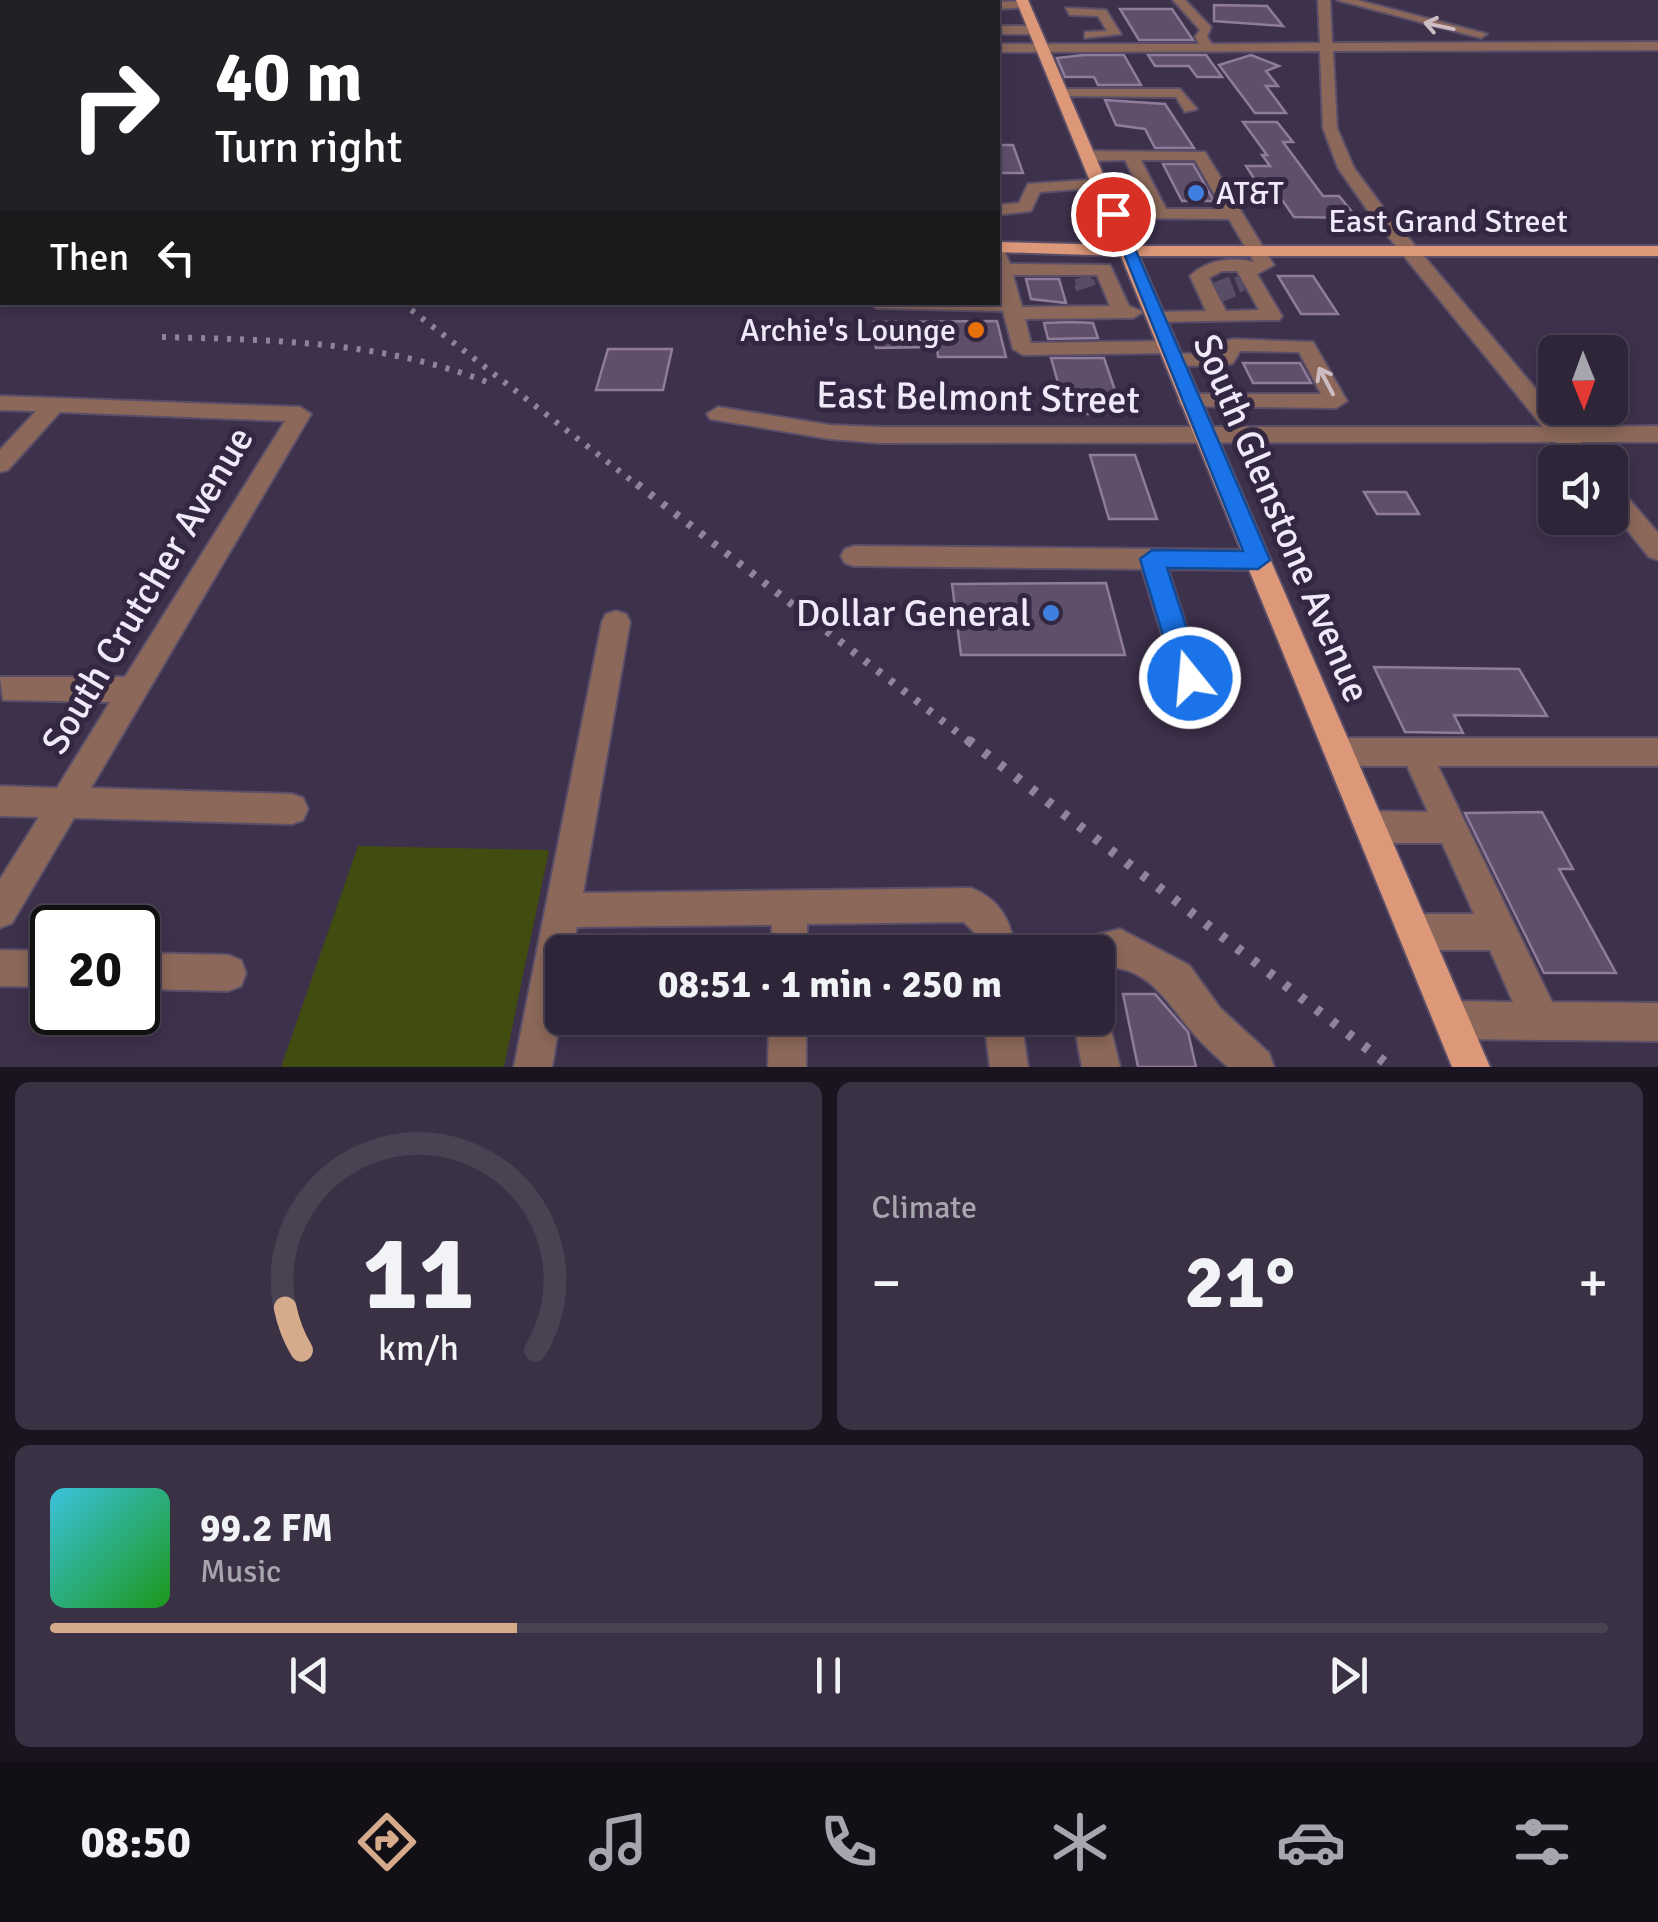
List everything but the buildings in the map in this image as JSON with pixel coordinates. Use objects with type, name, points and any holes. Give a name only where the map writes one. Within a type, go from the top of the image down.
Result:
[{"type":"main road","name":"South Glenstone Avenue","points":[[1030,20],[1472,1067]]},
{"type":"main road","name":"East Grand Street","points":[[1000,257],[1069,249],[1134,263],[1258,251],[1658,251]]},
{"type":"street","points":[[1180,0],[1207,30],[1201,37],[1207,46]]},
{"type":"street","points":[[1324,0],[1330,128],[1339,154],[1366,198],[1571,445]]},
{"type":"street","points":[[1346,0],[1452,29],[1570,46]]},
{"type":"street","points":[[1000,6],[1087,41],[1207,46],[1658,46]]},
{"type":"street","points":[[1067,6],[1102,13],[1115,34],[1087,41]]},
{"type":"street","points":[[1067,6],[1087,41]]},
{"type":"street","points":[[1000,19],[1030,20]]},
{"type":"street","points":[[1000,29],[1030,20]]},
{"type":"street","points":[[1000,46],[1030,20]]},
{"type":"street","points":[[1065,101],[1105,109],[1097,93],[1180,93],[1190,109]]},
{"type":"street","points":[[1088,156],[1200,156],[1265,265],[1246,278]]},
{"type":"street","points":[[1131,156],[1160,214]]},
{"type":"street","points":[[1000,210],[1024,207],[1034,187],[1100,184]]},
{"type":"street","points":[[1113,214],[1235,214]]},
{"type":"street","points":[[1069,249],[1077,279]]},
{"type":"street","points":[[1000,257],[1077,279],[1120,308]]},
{"type":"street","points":[[1000,261],[1023,349],[1171,354],[1226,360],[1233,344],[1306,346],[1336,401],[1190,402]]},
{"type":"street","points":[[1107,276],[1134,263]]},
{"type":"street","points":[[964,305],[1012,309],[1120,308],[1155,315],[1219,317],[1272,316],[1246,278],[1243,266],[1218,266],[1199,276],[1219,317]]},
{"type":"street","points":[[1077,279],[1104,270],[1120,308]]},
{"type":"street","points":[[1262,401],[1280,435]]},
{"type":"street","points":[[0,404],[54,405]]},
{"type":"street","points":[[0,464],[54,405]]},
{"type":"street","name":"South Crutcher Avenue","points":[[0,911],[300,414],[54,405]]},
{"type":"street","name":"East Belmont Street","points":[[718,414],[830,432],[880,434],[1658,434]]},
{"type":"street","points":[[1628,514],[1658,550]]},
{"type":"street","points":[[854,556],[1258,560]]},
{"type":"street","points":[[1152,559],[1190,678]]},
{"type":"street","points":[[533,1067],[616,622]]},
{"type":"street","points":[[4,688],[134,690]]},
{"type":"street","points":[[1341,752],[1658,752]]},
{"type":"street","points":[[1416,752],[1541,1021]]},
{"type":"street","points":[[0,800],[292,808]]},
{"type":"street","points":[[1372,827],[1451,828]]},
{"type":"street","points":[[562,910],[971,905],[994,928],[995,935]]},
{"type":"street","points":[[789,935],[790,907]]},
{"type":"street","points":[[1415,932],[1500,932]]},
{"type":"street","points":[[1115,949],[1176,978],[1207,1021],[1254,1067]]},
{"type":"street","points":[[0,968],[30,969]]},
{"type":"street","points":[[160,971],[228,973]]},
{"type":"street","points":[[1452,1020],[1658,1022]]},
{"type":"street","points":[[787,1067],[788,1035]]},
{"type":"street","points":[[1005,1035],[1008,1067]]},
{"type":"street","points":[[1095,1035],[1101,1067]]},
{"type":"green space","points":[[358,846],[549,850],[504,1067],[281,1067]]},
{"type":"tunnel","points":[[1082,277],[1085,285]]},
{"type":"tunnel","points":[[1213,294],[1242,283],[1237,285]]},
{"type":"railway","points":[[405,305],[640,487]]},
{"type":"railway","points":[[162,337],[288,342],[370,351],[452,370],[492,384]]},
{"type":"railway","points":[[637,484],[971,743]]},
{"type":"railway","points":[[968,740],[1391,1067]]},
{"type":"place","name":"AT&T","points":[[1196,193]]},
{"type":"place","name":"Archie's Lounge","points":[[976,330]]},
{"type":"place","name":"Dollar General","points":[[1051,613]]},
{"type":"route","points":[[1113,214],[1258,560],[1152,559],[1190,678]]}]
